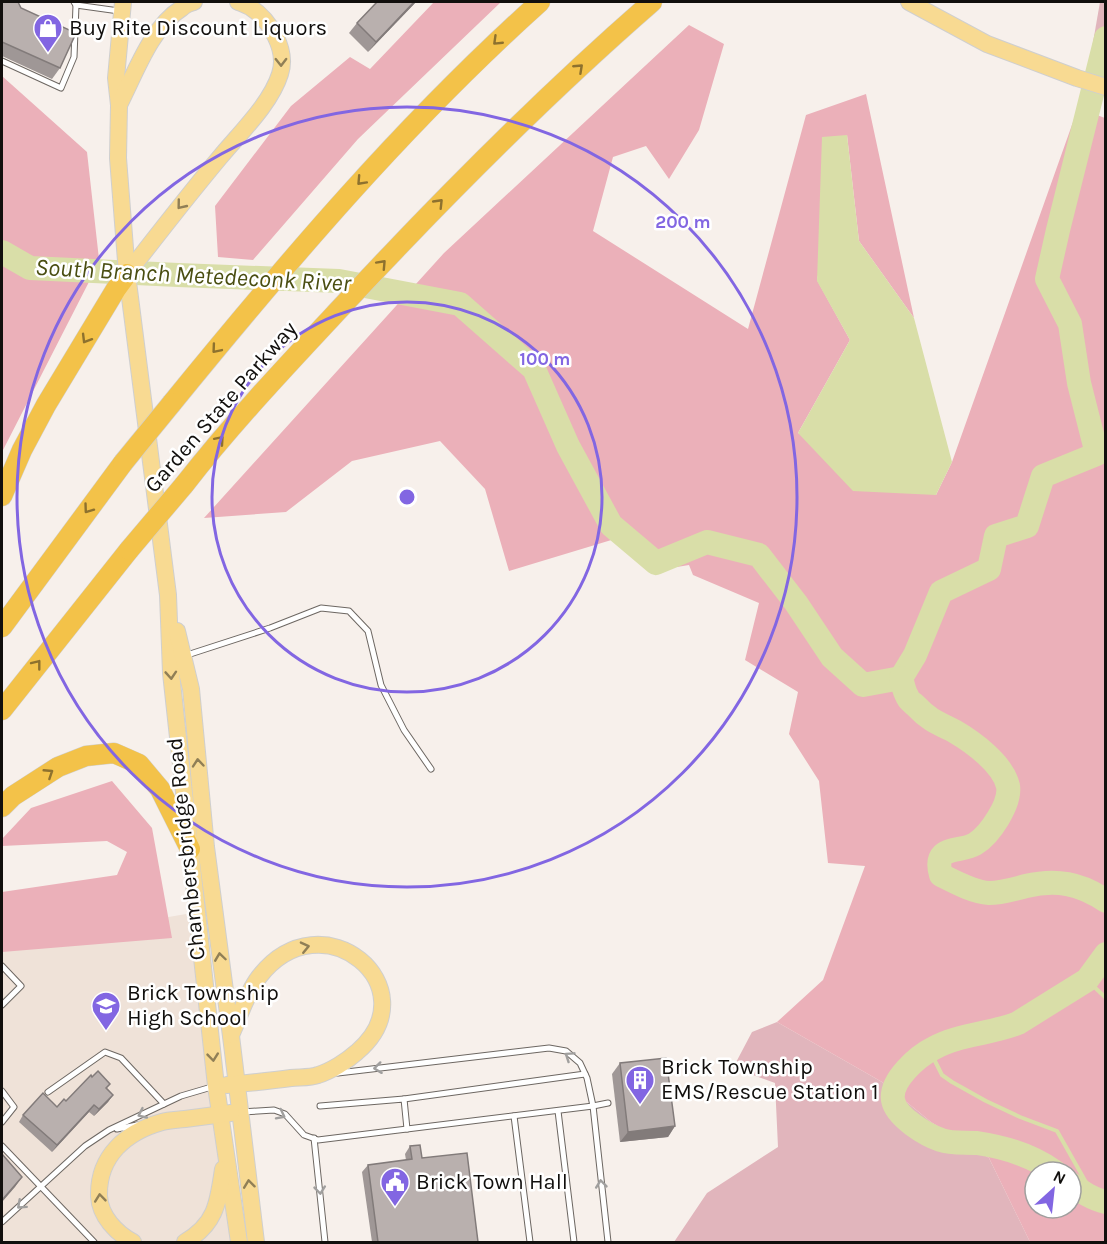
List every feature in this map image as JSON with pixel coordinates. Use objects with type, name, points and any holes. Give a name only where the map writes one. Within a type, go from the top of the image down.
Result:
[{"type":"highway","name":"Garden State Parkway","points":[[2,627],[123,463],[305,243],[430,106],[540,2]]},
{"type":"highway","name":"Garden State Parkway","points":[[2,710],[223,436],[445,198],[652,2]]},
{"type":"highway","points":[[2,496],[22,450],[46,405],[124,284]]},
{"type":"highway","points":[[2,807],[13,796],[58,767],[86,756],[114,753],[139,764],[160,789],[190,849]]},
{"type":"main road","points":[[119,105],[142,58],[166,22],[181,8],[194,2]]},
{"type":"main road","points":[[124,284],[152,242],[269,98],[281,72],[282,55],[275,34],[262,18],[238,2]]},
{"type":"main road","points":[[909,2],[987,44],[1106,87]]},
{"type":"main road","name":"Chambersbridge Road","points":[[123,6],[116,78],[119,105],[118,158],[124,240],[124,284],[168,595],[191,689],[206,847],[256,1242]]},
{"type":"main road","name":"Chambersbridge Road","points":[[168,595],[171,672],[216,1086],[239,1242]]},
{"type":"main road","points":[[216,1086],[318,1075],[346,1061],[369,1042],[382,1016],[381,989],[370,970],[355,956],[342,949],[310,944],[282,956],[258,978],[231,1035]]},
{"type":"main road","points":[[133,1242],[117,1232],[105,1217],[99,1204],[101,1175],[109,1155],[133,1133],[162,1122],[240,1112]]},
{"type":"main road","points":[[185,1242],[205,1226],[218,1203],[225,1151]]},
{"type":"lane","points":[[2,61],[61,88],[74,57],[75,3],[123,6]]},
{"type":"lane","points":[[183,656],[270,628],[321,608],[349,611],[368,631],[381,685],[404,729],[431,769]]},
{"type":"lane","points":[[2,966],[21,986],[2,1005]]},
{"type":"lane","points":[[318,1075],[549,1048],[566,1051],[580,1064],[585,1074],[593,1106],[608,1242]]},
{"type":"lane","points":[[48,1092],[105,1052],[121,1058],[164,1104]]},
{"type":"lane","points":[[320,1106],[404,1099],[585,1074]]},
{"type":"lane","points":[[2,1222],[85,1146],[109,1130],[181,1096],[216,1086]]},
{"type":"lane","points":[[2,1091],[14,1107],[2,1122]]},
{"type":"lane","points":[[404,1099],[407,1129]]},
{"type":"lane","points":[[240,1112],[274,1110],[285,1114],[304,1135],[318,1140],[608,1103]]},
{"type":"lane","points":[[558,1110],[574,1242]]},
{"type":"lane","points":[[514,1116],[530,1242]]},
{"type":"lane","points":[[109,1130],[162,1122]]},
{"type":"lane","points":[[315,1138],[325,1242]]},
{"type":"lane","points":[[2,1146],[94,1242]]},
{"type":"shaded area","points":[[434,2],[501,2],[358,139],[253,260],[218,257],[215,206],[291,106],[350,57],[370,69]]},
{"type":"shaded area","points":[[1100,2],[1105,2],[1105,52],[1092,48]]},
{"type":"shaded area","points":[[689,25],[724,44],[699,130],[669,179],[646,146],[613,157],[593,231],[748,329],[806,115],[866,94],[914,318],[859,241],[847,135],[817,280],[850,340],[798,433],[936,495],[952,462],[1078,108],[1105,118],[1105,1242],[1030,1242],[989,1158],[931,1122],[882,1082],[777,1022],[823,980],[865,866],[828,863],[819,781],[789,734],[798,692],[745,660],[759,603],[693,575],[689,565],[677,567],[618,538],[509,571],[485,489],[440,441],[352,461],[286,512],[204,518],[444,253]]},
{"type":"shaded area","points":[[2,76],[87,152],[101,277],[92,276],[2,452]]},
{"type":"shaded area","points":[[847,135],[859,241],[914,318],[952,462],[936,495],[853,491],[798,433],[850,340],[817,281],[822,137]]},
{"type":"shaded area","points":[[112,781],[152,828],[172,938],[2,952],[2,892],[117,875],[127,852],[107,841],[2,846],[2,839],[31,808]]},
{"type":"shaded area","name":"Brick Township High School","points":[[198,912],[239,1242],[2,1242],[3,945]]},
{"type":"shaded area","points":[[777,1022],[882,1082],[931,1122],[989,1158],[1030,1242],[674,1242],[707,1193],[778,1147],[775,1083],[733,1068],[752,1032]]},
{"type":"building","points":[[2,2],[18,2],[21,8],[76,33],[60,68],[2,42]]},
{"type":"building","points":[[377,2],[414,2],[376,42],[357,23]]},
{"type":"building","name":"Brick Township EMS/Rescue Station 1","points":[[666,1058],[675,1126],[628,1132],[620,1063]]},
{"type":"building","points":[[98,1071],[110,1084],[106,1088],[113,1095],[99,1109],[94,1105],[57,1145],[23,1115],[43,1093],[57,1107]]},
{"type":"building","points":[[420,1145],[422,1158],[467,1153],[478,1242],[378,1242],[368,1165],[412,1159],[410,1146]]},
{"type":"building","points":[[2,1154],[22,1177],[2,1200]]},
{"type":"waterway","points":[[901,678],[915,655],[941,592],[989,569],[996,536],[1027,526],[1043,476],[1097,454],[1079,383],[1070,324],[1047,279],[1106,38]]},
{"type":"waterway","name":"South Branch Metedeconk River","points":[[2,252],[30,268],[339,281],[460,304],[534,369],[568,446],[611,525],[656,563],[707,542],[759,555],[796,603],[832,657],[863,685],[901,678]]},
{"type":"waterway","points":[[901,678],[909,700],[930,718],[978,747],[994,762],[1008,786],[1003,809],[987,834],[969,847],[944,854],[940,858],[941,875],[970,889],[989,893],[1037,884],[1068,884],[1087,890],[1106,901]]},
{"type":"waterway","points":[[1035,1160],[997,1147],[935,1138],[912,1124],[900,1113],[895,1106],[893,1092],[906,1070],[928,1052],[944,1043],[1018,1023],[1087,980],[1106,954]]},
{"type":"waterway","points":[[1087,980],[1106,998]]},
{"type":"waterway","points":[[930,1051],[942,1075],[952,1082],[1020,1117],[1057,1131],[1096,1200]]},
{"type":"waterway","points":[[1083,1192],[1106,1202]]},
{"type":"place","name":"Buy Rite Discount Liquors","points":[[48,54]]},
{"type":"place","name":"Brick Township High School","points":[[106,1032]]},
{"type":"place","name":"Brick Township EMS/Rescue Station 1","points":[[640,1106]]},
{"type":"place","name":"Brick Town Hall","points":[[395,1208]]}]
